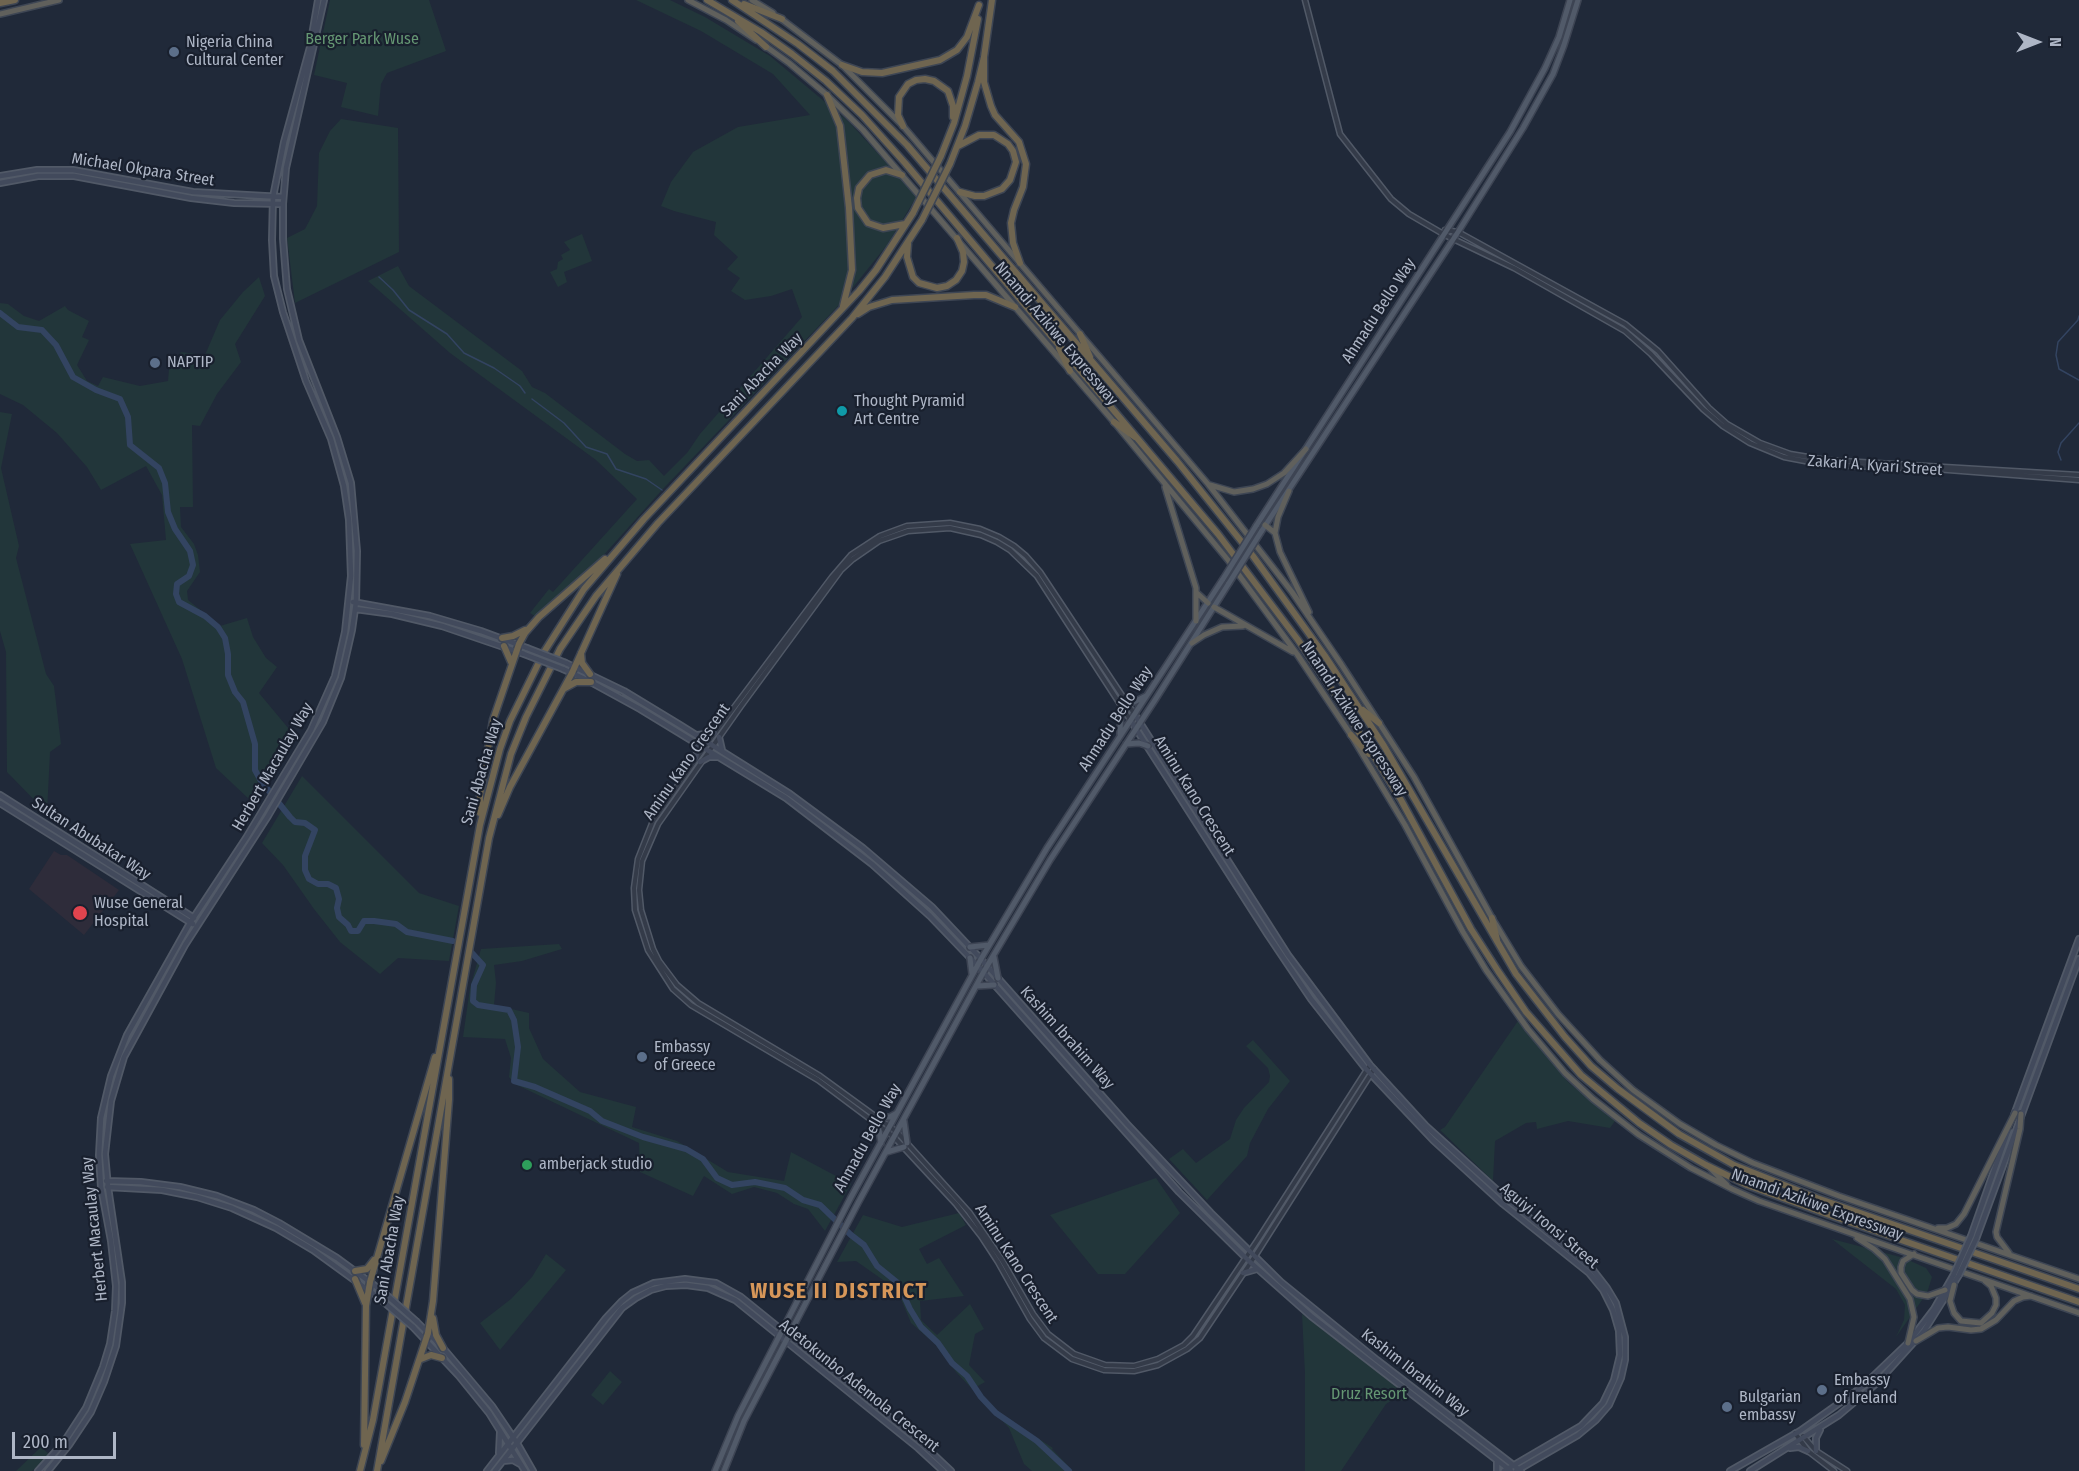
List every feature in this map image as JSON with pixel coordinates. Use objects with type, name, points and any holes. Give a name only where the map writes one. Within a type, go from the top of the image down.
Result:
[{"type":"highway","points":[[0,3],[15,0]]},
{"type":"highway","points":[[0,14],[59,0]]},
{"type":"highway","name":"Nnamdi Azikiwe Expressway","points":[[688,0],[726,20],[766,47],[827,95],[863,130],[1164,482],[1228,560],[1297,654],[1351,735],[1405,825],[1462,932],[1486,970],[1550,1056],[1593,1098],[1639,1135],[1691,1168],[1732,1189],[2079,1313]]},
{"type":"highway","name":"Nnamdi Azikiwe Expressway","points":[[707,0],[792,54],[826,81],[862,115],[1218,534],[1272,603],[1327,682],[1378,762],[1498,971],[1533,1021],[1581,1075],[1611,1101],[1671,1145],[1706,1165],[1770,1194],[2079,1302]]},
{"type":"highway","points":[[733,0],[782,19]]},
{"type":"highway","name":"Nnamdi Azikiwe Expressway","points":[[733,0],[833,71],[871,108],[907,146],[1177,461],[1253,556],[1325,656],[1414,796],[1500,949],[1522,983],[1565,1037],[1592,1066],[1618,1089],[1679,1134],[1734,1165],[1794,1190],[2079,1289]]},
{"type":"highway","name":"Nnamdi Azikiwe Expressway","points":[[752,0],[782,19],[843,65],[903,126],[1208,484],[1311,620],[1379,723],[1414,777],[1521,966],[1558,1014],[1600,1060],[1633,1090],[1680,1124],[1716,1145],[1780,1174],[2079,1279]]},
{"type":"highway","points":[[992,0],[984,57],[986,95],[995,115],[1019,142],[1026,164],[1023,187],[1011,223],[1013,243],[1020,263]]},
{"type":"highway","points":[[843,65],[862,72],[882,73],[940,60],[957,50],[967,38],[980,2]]},
{"type":"highway","name":"Sani Abacha Way","points":[[360,1471],[373,1420],[480,825],[500,749],[524,690],[566,615],[614,552],[841,311],[876,270],[913,213],[941,156],[954,123],[973,55],[980,2]]},
{"type":"highway","points":[[727,11],[766,47]]},
{"type":"highway","name":"Sani Abacha Way","points":[[377,1471],[474,914],[489,838],[511,754],[543,680],[577,622],[623,562],[852,318],[908,244],[957,147],[984,57]]},
{"type":"highway","points":[[903,126],[898,115],[899,97],[908,84],[925,79],[934,81],[948,91],[953,106],[954,123]]},
{"type":"highway","points":[[827,95],[840,126],[852,245],[852,270],[841,311]]},
{"type":"highway","points":[[957,147],[979,135],[994,135],[1008,144],[1016,162],[1010,180],[1002,189],[984,196],[960,192]]},
{"type":"highway","points":[[902,175],[886,170],[870,175],[859,188],[857,198],[858,208],[868,223],[884,228],[906,224]]},
{"type":"highway","points":[[908,244],[907,257],[913,277],[919,283],[937,288],[947,286],[956,280],[962,271],[963,252],[957,238]]},
{"type":"highway","points":[[852,318],[869,307],[881,303],[928,298],[986,295],[1015,307]]},
{"type":"highway","points":[[1080,334],[1093,363]]},
{"type":"highway","points":[[1055,340],[1070,371]]},
{"type":"highway","points":[[1114,422],[1143,443]]},
{"type":"highway","points":[[1208,484],[1234,492],[1267,484],[1284,472],[1306,449]]},
{"type":"highway","points":[[1164,482],[1197,593],[1196,621]]},
{"type":"highway","points":[[1289,491],[1278,517],[1275,533],[1280,552],[1311,620]]},
{"type":"highway","points":[[1265,525],[1275,533]]},
{"type":"highway","points":[[480,825],[480,795],[493,720],[517,647],[539,616],[614,552]]},
{"type":"highway","points":[[489,838],[510,787],[564,688],[623,562]]},
{"type":"highway","points":[[1197,593],[1211,605],[1246,627],[1297,654]]},
{"type":"highway","points":[[1192,643],[1204,634],[1222,627],[1246,627]]},
{"type":"highway","points":[[502,638],[528,629]]},
{"type":"highway","points":[[504,646],[511,664]]},
{"type":"highway","points":[[581,652],[582,663],[590,674]]},
{"type":"highway","points":[[564,688],[576,682],[591,682]]},
{"type":"highway","points":[[1359,707],[1379,723]]},
{"type":"highway","points":[[1351,735],[1378,762]]},
{"type":"highway","points":[[1492,918],[1500,949]]},
{"type":"highway","points":[[363,1463],[366,1406],[366,1306],[370,1282],[428,1077],[441,1039]]},
{"type":"highway","points":[[377,1471],[421,1360],[428,1333],[449,1100],[448,1063]]},
{"type":"highway","points":[[1936,1229],[1956,1224],[1964,1214],[2012,1115],[2018,1113],[2020,1128],[1996,1232],[1997,1237],[2012,1256]]},
{"type":"highway","points":[[1706,1165],[1732,1189]]},
{"type":"highway","points":[[1794,1190],[1820,1188]]},
{"type":"highway","points":[[1848,1232],[1880,1254],[1903,1287],[1913,1309],[1914,1317],[1908,1343]]},
{"type":"highway","points":[[1914,1254],[1903,1261],[1901,1267],[1901,1273],[1911,1290],[1928,1296],[1945,1290]]},
{"type":"highway","points":[[355,1271],[367,1269],[376,1257]]},
{"type":"highway","points":[[1954,1284],[1950,1301],[1953,1313],[1966,1323],[1981,1323],[1992,1313],[1996,1305],[1996,1298],[1991,1286],[1981,1278]]},
{"type":"highway","points":[[354,1279],[366,1306]]},
{"type":"highway","points":[[1916,1341],[1938,1329],[1948,1327],[1981,1329],[1996,1320],[2014,1301],[2022,1297],[2034,1296]]},
{"type":"highway","points":[[432,1308],[434,1325],[443,1348]]},
{"type":"highway","points":[[421,1360],[431,1355],[442,1358]]},
{"type":"main road","name":"Herbert Macaulay Way","points":[[38,1471],[64,1442],[86,1408],[110,1344],[116,1290],[111,1240],[101,1187],[99,1134],[104,1099],[111,1076],[127,1035],[192,920],[312,730],[328,693],[340,655],[349,608],[350,536],[344,486],[331,439],[300,366],[283,312],[274,276],[272,240],[273,197],[284,142],[310,47],[318,0]]},
{"type":"main road","name":"Herbert Macaulay Way","points":[[48,1471],[91,1412],[108,1374],[116,1346],[122,1304],[122,1282],[105,1154],[108,1118],[120,1068],[137,1032],[198,924],[268,816],[323,722],[347,656],[356,609],[357,544],[351,483],[337,437],[299,340],[285,273],[283,239],[283,197],[289,152],[324,0]]},
{"type":"main road","name":"Ahmadu Bello Way","points":[[724,1471],[744,1421],[858,1203],[987,966],[1050,860],[1126,744],[1140,727],[1192,643],[1256,526],[1449,229],[1534,90],[1552,52],[1570,0]]},
{"type":"main road","name":"Ahmadu Bello Way","points":[[1226,581],[1289,491],[1500,168],[1544,91],[1564,45],[1578,0]]},
{"type":"main road","name":"Michael Okpara Street","points":[[0,176],[38,170],[73,170],[99,173],[176,190],[228,196],[283,197]]},
{"type":"main road","name":"Michael Okpara Street","points":[[0,183],[38,176],[74,176],[190,198],[283,204]]},
{"type":"main road","points":[[350,601],[430,616],[502,638],[517,647]]},
{"type":"main road","name":"Ahmadu Bello Way","points":[[715,1471],[738,1416],[782,1330],[850,1199],[981,958],[1047,848],[1196,621],[1211,605]]},
{"type":"main road","points":[[349,608],[428,623],[504,646],[517,647]]},
{"type":"main road","name":"Kashim Ibrahim Way","points":[[517,647],[527,648],[566,663],[591,682],[786,798],[864,857],[930,915],[1179,1192],[1245,1259],[1311,1317],[1497,1460],[1513,1469]]},
{"type":"main road","name":"Kashim Ibrahim Way","points":[[517,647],[524,654],[563,669],[590,674],[624,691],[790,794],[863,848],[932,908],[981,958],[1127,1124],[1250,1252],[1312,1308],[1501,1454],[1513,1469]]},
{"type":"main road","points":[[1120,737],[1124,704],[1147,696]]},
{"type":"main road","name":"Aminu Kano Crescent","points":[[1133,718],[1288,954],[1370,1069]]},
{"type":"main road","name":"Aminu Kano Crescent","points":[[1140,727],[1148,746],[1311,999],[1370,1069],[1435,1137]]},
{"type":"main road","points":[[697,735],[717,735],[724,752]]},
{"type":"main road","points":[[692,741],[698,760],[719,757]]},
{"type":"main road","points":[[1126,744],[1139,743],[1148,746]]},
{"type":"main road","name":"Sultan Abubakar Way","points":[[0,795],[198,924]]},
{"type":"main road","name":"Sultan Abubakar Way","points":[[0,803],[192,920]]},
{"type":"main road","points":[[1750,1471],[1849,1408],[1877,1383],[1916,1341],[1933,1318],[1954,1284],[1974,1237],[2079,939]]},
{"type":"main road","points":[[970,947],[989,945]]},
{"type":"main road","points":[[994,955],[998,978]]},
{"type":"main road","points":[[970,958],[972,976]]},
{"type":"main road","points":[[2018,1113],[2079,959]]},
{"type":"main road","points":[[976,986],[994,985]]},
{"type":"main road","points":[[881,1144],[878,1120],[898,1113]]},
{"type":"main road","points":[[886,1153],[905,1145],[904,1119]]},
{"type":"main road","name":"Aguiyi Ironsi Street","points":[[1435,1137],[1600,1278],[1616,1303],[1625,1337],[1623,1370],[1612,1399],[1604,1410],[1578,1435],[1513,1469]]},
{"type":"main road","name":"Aguiyi Ironsi Street","points":[[1435,1137],[1503,1204],[1595,1280],[1613,1310],[1619,1331],[1621,1346],[1618,1369],[1612,1386],[1597,1411],[1575,1430],[1527,1456],[1513,1469]]},
{"type":"main road","points":[[101,1181],[108,1184],[162,1190],[215,1202],[276,1228],[313,1250],[369,1290],[413,1327],[472,1393],[500,1429],[525,1471]]},
{"type":"main road","points":[[101,1187],[108,1184],[163,1184],[217,1196],[254,1210],[279,1223],[355,1271],[382,1291],[443,1348],[505,1424],[533,1471]]},
{"type":"main road","points":[[1243,1274],[1247,1270],[1258,1269]]},
{"type":"main road","points":[[1730,1471],[1797,1432],[1862,1387],[1908,1343],[1957,1275]]},
{"type":"main road","name":"Adetokunbo Ademola Crescent","points":[[486,1471],[612,1311],[632,1293],[654,1283],[675,1279],[694,1279],[716,1283],[741,1297],[921,1443],[951,1471]]},
{"type":"main road","name":"Adetokunbo Ademola Crescent","points":[[495,1471],[616,1315],[629,1302],[651,1290],[666,1286],[686,1285],[717,1291],[735,1300],[918,1448],[943,1471]]},
{"type":"main road","points":[[505,1424],[512,1426],[524,1424]]},
{"type":"main road","points":[[1816,1451],[1816,1438],[1823,1426]]},
{"type":"main road","points":[[499,1455],[500,1429]]},
{"type":"main road","points":[[523,1453],[522,1441],[525,1432]]},
{"type":"main road","points":[[1787,1449],[1799,1448],[1808,1451]]},
{"type":"main road","points":[[1501,1454],[1514,1459],[1527,1456]]},
{"type":"main road","points":[[503,1461],[513,1460],[521,1464]]},
{"type":"main road","points":[[1497,1460],[1497,1471]]},
{"type":"main road","points":[[1529,1471],[1530,1462]]},
{"type":"street","points":[[1305,0],[1340,134],[1391,199],[1409,214],[1445,235],[1456,235]]},
{"type":"street","points":[[1438,230],[1449,229],[1456,235]]},
{"type":"street","name":"Zakari A. Kyari Street","points":[[1456,235],[1625,324],[1658,351],[1709,408],[1727,424],[1760,443],[1790,454],[1826,460],[2079,475]]},
{"type":"street","name":"Zakari A. Kyari Street","points":[[1456,235],[1625,331],[1723,426],[1750,443],[1778,455],[1826,465],[2079,480]]},
{"type":"street","name":"Aminu Kano Crescent","points":[[1133,718],[1040,572],[1026,556],[999,537],[980,529],[950,523],[922,523],[906,526],[880,536],[862,547],[846,561],[653,821],[638,859],[634,902],[641,933],[648,950],[673,989],[691,1005],[818,1080],[878,1120],[896,1135],[981,1236],[1036,1328],[1054,1347],[1082,1364],[1126,1372],[1154,1366],[1188,1349],[1200,1338],[1243,1274],[1245,1259]]},
{"type":"street","name":"Aminu Kano Crescent","points":[[905,1145],[969,1212],[1002,1260],[1040,1325],[1057,1343],[1084,1359],[1105,1365],[1134,1366],[1158,1359],[1184,1345],[1200,1329],[1370,1069]]},
{"type":"street","name":"Aminu Kano Crescent","points":[[1245,1259],[1255,1256],[1370,1069]]},
{"type":"street","points":[[1797,1432],[1816,1451],[1847,1471]]},
{"type":"street","points":[[1803,1439],[1808,1451],[1834,1471]]},
{"type":"shaded area","name":"Wuse General Hospital","points":[[54,851],[67,855],[119,890],[84,935],[29,889]]},
{"type":"green space","name":"Berger Park Wuse","points":[[330,0],[429,0],[446,51],[387,73],[381,84],[378,116],[341,107],[347,83],[314,75]]},
{"type":"green space","points":[[636,0],[670,0],[705,17],[770,56],[849,122],[917,196],[887,245],[838,306],[662,490],[601,558],[536,617],[530,613],[549,589],[553,592],[637,499],[596,460],[450,353],[368,281],[398,266],[409,286],[522,371],[532,387],[545,393],[625,454],[637,461],[649,460],[664,476],[687,453],[700,434],[802,317],[792,289],[771,296],[745,300],[731,291],[740,278],[727,269],[738,257],[714,235],[716,222],[661,206],[671,182],[693,152],[738,127],[810,115],[773,74],[701,31]]},
{"type":"green space","points":[[341,119],[398,128],[399,252],[295,303],[287,238],[305,229],[317,206],[319,153],[330,131]]},
{"type":"green space","points":[[582,234],[592,261],[564,272],[567,282],[558,287],[550,272],[557,269],[558,262],[563,259],[561,255],[570,250],[564,242]]},
{"type":"green space","points":[[259,277],[265,296],[235,344],[241,362],[217,394],[200,426],[192,425],[193,507],[180,507],[181,527],[194,544],[200,572],[187,591],[188,600],[220,626],[247,618],[253,637],[266,658],[277,667],[259,693],[294,735],[250,800],[216,768],[182,659],[130,544],[166,540],[162,495],[146,466],[101,490],[87,467],[57,433],[23,405],[0,394],[0,303],[8,304],[24,316],[39,321],[65,306],[68,310],[89,321],[82,337],[89,340],[77,365],[87,381],[98,386],[103,377],[140,386],[168,381],[169,369],[181,352],[205,355],[220,320]]},
{"type":"green space","points":[[0,412],[12,414],[1,468],[19,546],[16,558],[46,674],[54,686],[61,744],[50,752],[47,813],[7,772],[6,652],[0,631]]},
{"type":"green space","points":[[302,776],[419,893],[459,906],[449,961],[398,958],[380,974],[340,942],[283,865],[262,843]]},
{"type":"green space","points":[[559,944],[562,949],[522,961],[494,965],[496,983],[494,1005],[529,1013],[529,1028],[543,1059],[580,1092],[636,1107],[632,1127],[677,1141],[728,1172],[784,1181],[791,1152],[851,1184],[825,1231],[808,1209],[794,1204],[777,1193],[754,1187],[732,1194],[704,1176],[693,1196],[640,1172],[639,1143],[515,1084],[509,1077],[511,1058],[505,1039],[463,1037],[470,988],[481,949]]},
{"type":"green space","points":[[1518,1021],[1568,1082],[1615,1121],[1610,1128],[1568,1121],[1537,1129],[1536,1122],[1526,1123],[1495,1141],[1493,1181],[1440,1130],[1445,1127]]},
{"type":"green space","points":[[1253,1040],[1290,1081],[1268,1109],[1250,1143],[1247,1156],[1207,1200],[1169,1159],[1183,1149],[1196,1163],[1230,1139],[1236,1120],[1244,1108],[1269,1082],[1268,1068],[1246,1046]]},
{"type":"green space","points":[[1156,1178],[1180,1213],[1125,1274],[1098,1274],[1050,1215]]},
{"type":"green space","points":[[959,1213],[966,1225],[919,1249],[927,1264],[939,1258],[964,1296],[920,1301],[921,1320],[937,1335],[970,1304],[984,1329],[975,1334],[969,1365],[985,1382],[976,1387],[997,1412],[1053,1448],[1073,1471],[1032,1471],[1024,1464],[1009,1428],[956,1372],[935,1344],[911,1323],[899,1294],[893,1287],[856,1261],[837,1262],[863,1215],[902,1227]]},
{"type":"green space","points":[[1832,1239],[1904,1258],[1926,1268],[1932,1277],[1927,1293],[1896,1337],[1904,1320],[1905,1305],[1896,1289]]},
{"type":"green space","points":[[546,1254],[566,1270],[500,1350],[480,1323],[511,1299],[532,1277]]},
{"type":"green space","name":"Druz Resort","points":[[1302,1314],[1407,1395],[1404,1401],[1394,1399],[1386,1404],[1341,1471],[1305,1471],[1305,1374]]},
{"type":"green space","points":[[610,1371],[622,1382],[603,1405],[591,1395]]},
{"type":"green space","points":[[41,1447],[50,1455],[32,1471],[16,1471]]},
{"type":"waterway","points":[[379,277],[409,310],[447,334],[464,353],[494,368],[520,386],[525,393]]},
{"type":"waterway","points":[[0,313],[18,327],[42,330],[56,345],[73,377],[96,390],[120,399],[128,417],[130,445],[159,468],[165,483],[168,512],[175,529],[190,551],[193,565],[189,576],[177,584],[176,594],[179,602],[205,616],[218,627],[225,638],[228,675],[235,692],[243,702],[255,744],[255,770],[261,781],[295,822],[305,823],[315,830],[305,856],[305,870],[309,879],[318,884],[328,884],[336,888],[339,899],[337,908],[339,917],[351,931],[358,931],[364,921],[374,921],[396,924],[407,932],[453,941]]},
{"type":"waterway","points":[[2079,316],[2058,342],[2056,355],[2059,369],[2079,380]]},
{"type":"waterway","points":[[532,399],[564,423],[586,447],[607,454],[616,469],[646,479],[662,490]]},
{"type":"waterway","points":[[2061,460],[2058,452],[2061,443],[2079,423]]},
{"type":"waterway","points":[[472,953],[483,965],[474,985],[473,1001],[478,1005],[509,1010],[514,1020],[518,1047],[514,1081],[535,1087],[590,1111],[602,1121],[643,1137],[686,1149],[703,1159],[717,1178],[732,1185],[755,1182],[785,1188],[803,1200],[820,1205],[864,1245],[877,1266],[898,1283],[921,1327],[938,1343],[952,1363],[967,1376],[981,1397],[996,1413],[1037,1441],[1069,1471]]},
{"type":"place","name":"Nigeria China Cultural Center","points":[[174,52]]},
{"type":"place","name":"NAPTIP","points":[[155,363]]},
{"type":"place","name":"Thought Pyramid Art Centre","points":[[842,411]]},
{"type":"place","name":"Wuse General Hospital","points":[[80,913]]},
{"type":"place","name":"Embassy of Greece","points":[[642,1057]]},
{"type":"place","name":"amberjack studio","points":[[527,1165]]},
{"type":"place","name":"Embassy of Ireland","points":[[1822,1390]]},
{"type":"place","name":"Bulgarian embassy","points":[[1727,1407]]},
{"type":"district","name":"WUSE II DISTRICT","points":[[839,1292]]}]
